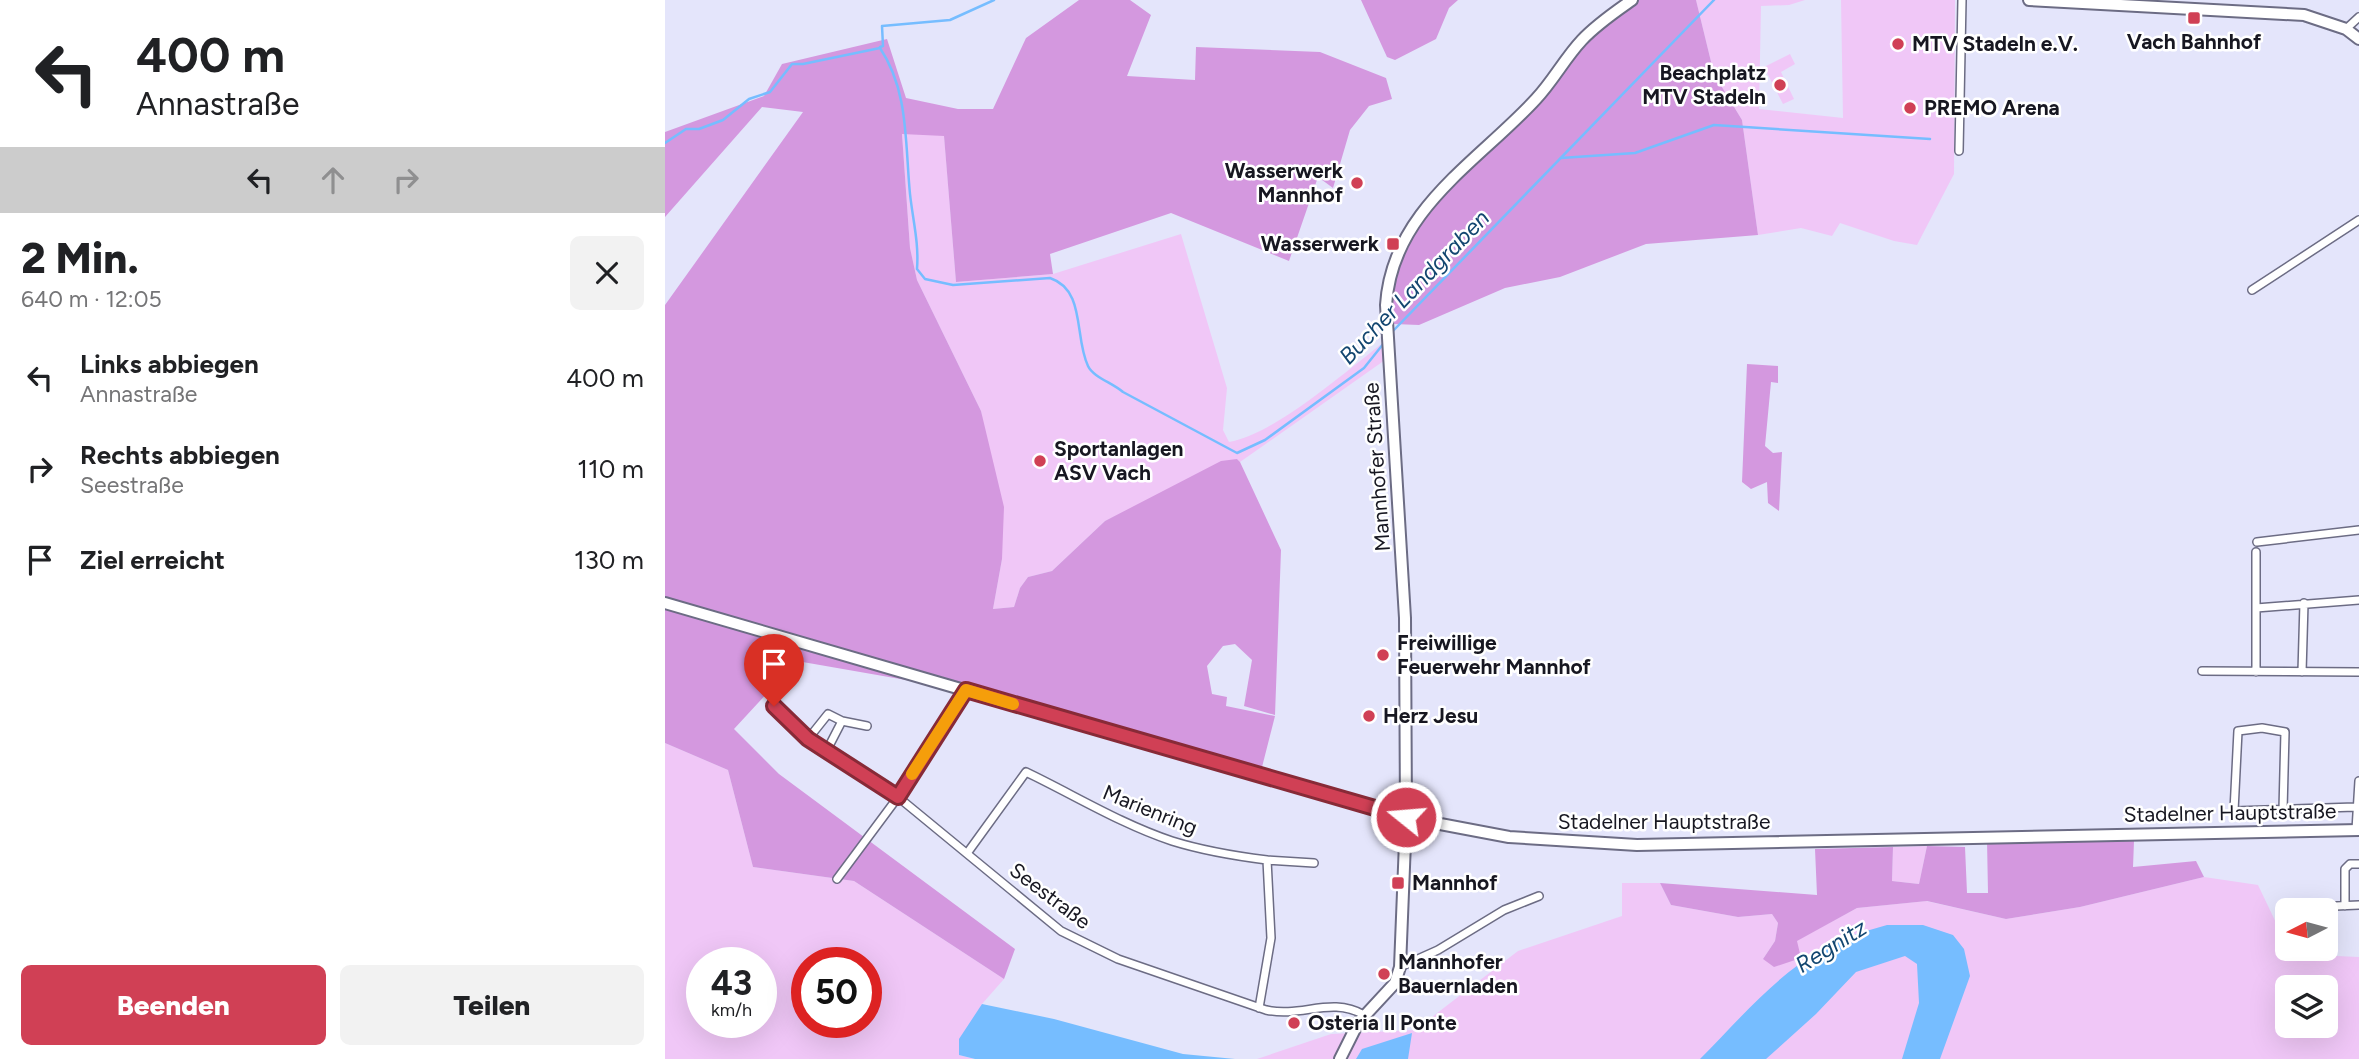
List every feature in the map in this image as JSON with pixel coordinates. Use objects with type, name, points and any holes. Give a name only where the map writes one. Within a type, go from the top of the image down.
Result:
[{"type":"main road","name":"Mannhofer Straße","points":[[1340,1059],[1349,1036],[1364,1015],[1395,983],[1400,967],[1406,817],[1405,618],[1388,347],[1391,270],[1402,241],[1416,219],[1538,97],[1582,40],[1632,0]]},
{"type":"main road","points":[[2029,0],[2304,15],[2346,29],[2359,39]]},
{"type":"main road","name":"Stadelner Hauptstraße","points":[[665,603],[1406,817],[1509,836],[1610,845],[2357,830]]},
{"type":"street","points":[[1959,150],[1962,0]]},
{"type":"street","points":[[2346,29],[2359,16]]},
{"type":"street","points":[[2252,290],[2359,220]]},
{"type":"street","points":[[2257,542],[2359,530]]},
{"type":"street","points":[[2256,552],[2256,671]]},
{"type":"street","points":[[2256,608],[2359,600]]},
{"type":"street","points":[[2302,672],[2304,603]]},
{"type":"street","points":[[2202,671],[2359,672]]},
{"type":"street","points":[[837,879],[898,797],[966,690]]},
{"type":"street","name":"Seestraße","points":[[774,706],[808,739],[898,797],[968,852],[1040,916],[1084,944],[1278,1013],[1349,1006],[1364,1015]]},
{"type":"street","points":[[808,739],[828,714],[842,721],[867,726]]},
{"type":"street","points":[[827,750],[842,721]]},
{"type":"street","points":[[2283,810],[2285,733],[2262,728],[2238,730],[2234,811],[2283,810],[2355,807]]},
{"type":"street","name":"Marienring","points":[[968,852],[1026,772],[1130,824],[1171,840],[1225,855],[1314,863]]},
{"type":"street","points":[[2357,830],[2355,807],[2359,781]]},
{"type":"street","points":[[1259,1008],[1271,938],[1267,860]]},
{"type":"street","points":[[2345,906],[2345,869],[2350,864],[2359,864]]},
{"type":"street","points":[[1400,967],[1438,950],[1504,909],[1539,896]]},
{"type":"street","points":[[2338,906],[2359,905]]},
{"type":"shaded area","points":[[1079,0],[1130,0],[1151,15],[1127,76],[1195,80],[1196,47],[1320,52],[1386,78],[1392,99],[1369,106],[1350,130],[1333,188],[1318,177],[1289,261],[1171,213],[1050,254],[1053,274],[956,282],[944,136],[902,134],[910,248],[917,280],[981,411],[1004,507],[1002,559],[993,609],[1014,607],[1020,588],[1028,577],[1052,571],[1105,521],[1221,461],[1237,459],[1240,462],[1281,550],[1275,715],[1244,706],[1252,660],[1235,644],[1223,646],[1207,666],[1212,694],[1227,697],[1226,706],[1275,716],[1260,775],[969,691],[797,661],[734,729],[779,774],[1015,949],[1004,979],[854,881],[753,867],[728,770],[665,743],[665,305],[803,112],[762,107],[665,217],[665,132],[764,96],[782,64],[887,39],[906,98],[958,109],[993,109],[1026,38]]},
{"type":"shaded area","points":[[1361,0],[1458,0],[1449,8],[1436,39],[1395,60],[1387,57]]},
{"type":"shaded area","points":[[1632,0],[1696,0],[1714,74],[1742,120],[1758,235],[1646,244],[1560,277],[1505,288],[1419,325],[1394,324],[1394,270],[1404,231],[1410,219],[1526,108],[1576,46]]},
{"type":"shaded area","points":[[1696,0],[1805,0],[1789,5],[1761,6],[1759,109],[1843,118],[1841,0],[1955,0],[1954,174],[1917,245],[1894,241],[1840,223],[1832,236],[1801,228],[1758,235],[1742,120],[1714,74]]},
{"type":"shaded area","name":"Beachplatz MTV Stadeln","points":[[1790,54],[1795,64],[1781,72],[1794,99],[1783,104],[1764,67]]},
{"type":"shaded area","points":[[902,134],[944,135],[956,282],[1053,274],[1181,234],[1227,388],[1223,430],[1229,442],[1247,437],[1288,415],[1384,342],[1385,360],[1240,462],[1237,459],[1105,521],[1052,571],[1028,577],[1020,588],[1014,607],[993,609],[1002,559],[981,411],[917,280],[910,248]]},
{"type":"shaded area","points":[[1747,364],[1778,366],[1778,383],[1771,382],[1765,446],[1773,453],[1782,452],[1779,511],[1768,503],[1767,482],[1751,489],[1742,482]]},
{"type":"shaded area","points":[[665,743],[728,770],[753,867],[854,881],[1004,979],[982,1004],[959,1055],[975,1059],[665,1059]]},
{"type":"shaded area","points":[[1987,840],[2134,841],[2133,867],[2196,861],[2204,877],[2080,907],[2006,919],[1927,901],[1857,908],[1797,941],[1801,958],[1774,967],[1763,959],[1775,941],[1778,923],[1772,914],[1738,917],[1671,905],[1660,883],[1817,895],[1815,849],[1893,847],[1892,881],[1919,884],[1927,846],[1965,847],[1967,893],[1988,893]]},
{"type":"shaded area","points":[[1927,846],[1919,884],[1892,881],[1893,847]]},
{"type":"shaded area","points":[[2204,877],[2258,885],[2275,921],[2275,961],[2338,961],[2338,956],[2359,957],[2359,1059],[1257,1059],[1331,1034],[1415,1030],[1518,951],[1622,916],[1622,883],[1660,883],[1671,905],[1738,917],[1772,914],[1778,923],[1775,941],[1763,959],[1857,908],[1926,901],[2006,919],[2080,907]]},
{"type":"water","name":"Regnitz","points":[[1887,925],[1923,925],[1953,935],[1964,949],[1970,976],[1940,1059],[1902,1059],[1919,1003],[1917,964],[1905,956],[1856,972],[1816,1014],[1766,1059],[1700,1059],[1757,1000],[1804,961],[1829,945]]},
{"type":"water","points":[[982,1004],[1054,1019],[1183,1054],[1235,1059],[975,1059],[959,1055],[959,1039]]},
{"type":"water","points":[[1412,1033],[1408,1059],[1356,1059],[1362,1049]]},
{"type":"waterway","points":[[880,47],[883,46],[882,26],[950,20],[994,0]]},
{"type":"waterway","name":"Bucher Landgraben","points":[[1392,332],[1714,0]]},
{"type":"waterway","name":"Bucher Landgraben","points":[[665,143],[686,129],[699,129],[723,120],[749,99],[770,92],[792,64],[880,48],[896,82],[901,100],[917,269],[925,279],[953,285],[1050,278],[1061,284],[1074,303],[1084,354],[1094,373],[1123,392],[1237,453],[1265,440],[1364,368],[1384,343]]},
{"type":"waterway","points":[[1561,158],[1635,153],[1714,125],[1930,139]]},
{"type":"slow traffic","points":[[912,774],[966,690],[1013,704]]},
{"type":"place","name":"Vach Bahnhof","points":[[2194,18]]},
{"type":"place","name":"MTV Stadeln e.V.","points":[[1898,44]]},
{"type":"place","name":"Beachplatz MTV Stadeln","points":[[1780,85]]},
{"type":"place","name":"PREMO Arena","points":[[1910,108]]},
{"type":"place","name":"Wasserwerk Mannhof","points":[[1357,183]]},
{"type":"place","name":"Wasserwerk","points":[[1393,244]]},
{"type":"place","name":"Sportanlagen ASV Vach","points":[[1040,461]]},
{"type":"place","name":"Freiwillige Feuerwehr Mannhof","points":[[1383,655]]},
{"type":"place","name":"Herz Jesu","points":[[1369,716]]},
{"type":"place","name":"Mannhof","points":[[1398,883]]},
{"type":"place","name":"Mannhofer Bauernladen","points":[[1384,974]]},
{"type":"place","name":"Osteria Il Ponte","points":[[1294,1023]]},
{"type":"route","points":[[774,706],[808,739],[898,797],[966,690],[1406,817]]}]
